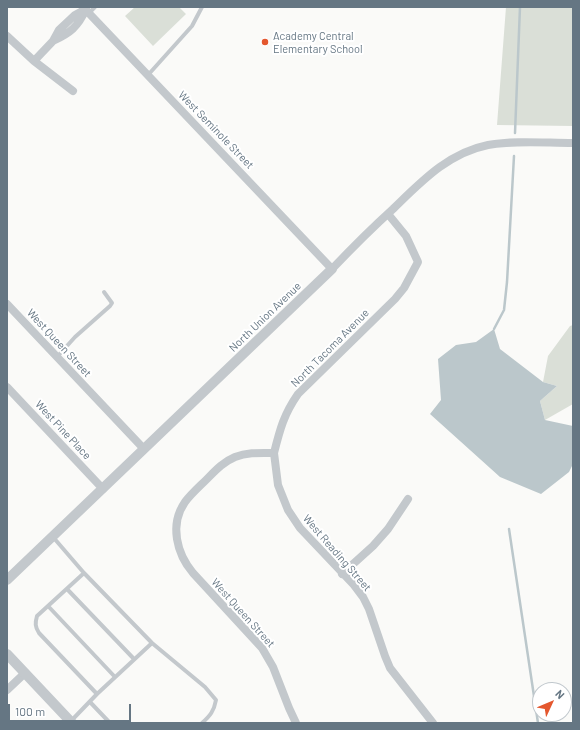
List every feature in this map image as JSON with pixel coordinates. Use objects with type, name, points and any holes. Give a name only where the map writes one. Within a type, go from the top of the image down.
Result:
[{"type":"street","name":"West Seminole Street","points":[[88,9],[148,75],[332,268]]},
{"type":"street","points":[[34,61],[53,41],[66,35],[80,21],[88,9]]},
{"type":"street","points":[[7,36],[34,61],[73,91]]},
{"type":"street","name":"North Union Avenue","points":[[7,580],[434,171],[462,153],[487,145],[524,142],[573,143]]},
{"type":"street","name":"North Tacoma Avenue","points":[[274,453],[283,420],[288,408],[298,394],[395,299],[408,282],[418,262],[406,236],[388,214]]},
{"type":"street","name":"West Queen Street","points":[[7,304],[144,449]]},
{"type":"street","name":"West Pine Place","points":[[7,387],[103,489]]},
{"type":"street","name":"West Queen Street","points":[[274,453],[251,453],[235,457],[223,464],[182,507],[176,530],[177,544],[184,561],[193,573],[262,648],[273,667],[296,723]]},
{"type":"street","name":"West Reading Street","points":[[274,453],[278,485],[288,510],[300,528],[358,591],[369,609],[390,668],[433,723]]},
{"type":"street","points":[[342,574],[383,534],[393,522],[408,498]]},
{"type":"street","points":[[7,654],[71,722]]},
{"type":"street","points":[[7,690],[25,673]]},
{"type":"lane","points":[[148,75],[192,26],[202,7]]},
{"type":"lane","points":[[57,357],[110,306],[112,303],[104,292]]},
{"type":"lane","points":[[53,536],[84,573],[152,643],[205,687],[216,700],[215,708],[202,723]]},
{"type":"lane","points":[[84,573],[37,616],[35,628],[97,694]]},
{"type":"lane","points":[[67,589],[134,659]]},
{"type":"lane","points":[[48,606],[115,677]]},
{"type":"lane","points":[[71,722],[97,694],[152,643]]},
{"type":"lane","points":[[90,702],[110,723]]},
{"type":"shaded area","points":[[135,7],[179,7],[186,14],[153,46],[125,16]]},
{"type":"shaded area","points":[[506,7],[573,7],[573,126],[497,125]]},
{"type":"shaded area","points":[[573,325],[573,404],[545,420],[540,401],[557,386],[543,382],[548,356],[570,326]]},
{"type":"shaded area","points":[[494,329],[500,349],[543,382],[557,386],[540,401],[545,420],[573,426],[573,464],[569,472],[541,494],[500,477],[430,414],[441,400],[438,359],[456,345],[476,342]]},
{"type":"waterway","points":[[515,133],[520,7]]},
{"type":"waterway","points":[[494,329],[504,310],[514,156]]},
{"type":"waterway","points":[[509,529],[538,723]]},
{"type":"place","name":"Academy Central Elementary School","points":[[265,42]]}]
